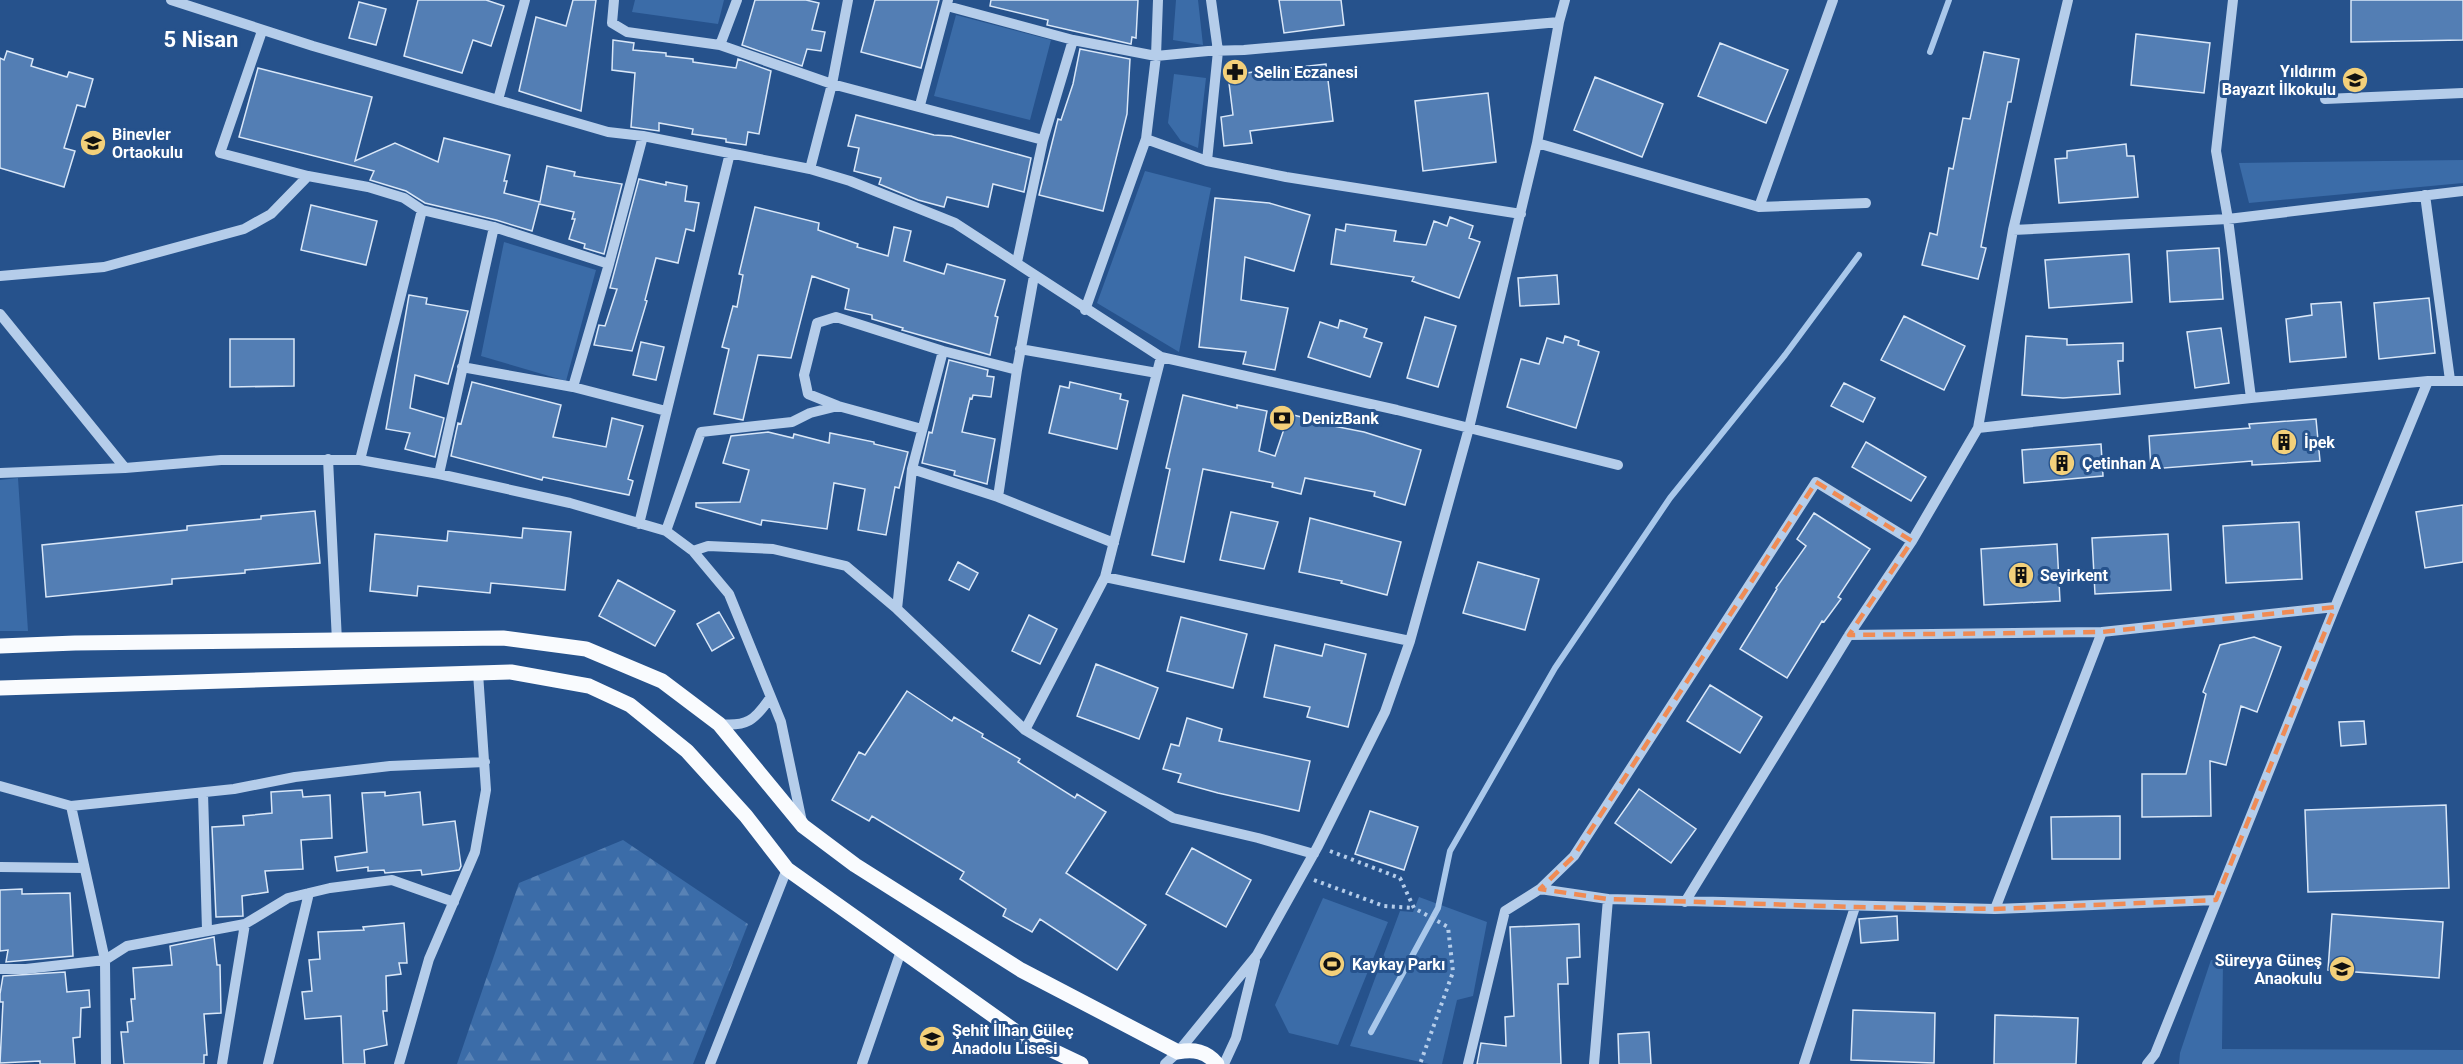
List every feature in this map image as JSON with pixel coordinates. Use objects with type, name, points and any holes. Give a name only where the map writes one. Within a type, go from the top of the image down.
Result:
[{"type":"main road","points":[[0,646],[75,643],[503,638],[586,649],[662,681],[719,724],[803,826],[855,865],[1022,970],[1178,1053],[1199,1051],[1208,1055],[1217,1064]]},
{"type":"main road","points":[[0,688],[511,672],[589,686],[630,705],[687,751],[747,816],[787,868],[1022,1036],[1081,1064]]},
{"type":"street","points":[[171,0],[208,10],[262,31],[608,132],[643,136],[810,169],[850,182],[955,223],[1017,262],[1085,310],[1161,357],[1618,465]]},
{"type":"street","points":[[498,100],[525,0]]},
{"type":"street","points":[[614,0],[612,23],[627,32],[720,45],[832,84],[920,105],[1043,140]]},
{"type":"street","points":[[720,45],[737,0]]},
{"type":"street","points":[[810,169],[832,84],[849,0]]},
{"type":"street","points":[[1085,310],[1146,139],[1156,56],[1158,0]]},
{"type":"street","points":[[1207,162],[1218,51],[1211,0]]},
{"type":"street","points":[[1165,1064],[1178,1053],[1257,956],[1316,850],[1384,712],[1410,641],[1469,428],[1537,143],[1565,0]]},
{"type":"street","points":[[1759,207],[1833,0]]},
{"type":"street","points":[[1685,902],[1849,634],[1912,541],[1978,428],[2013,230],[2068,0]]},
{"type":"street","points":[[2233,0],[2216,151],[2228,219],[2251,398]]},
{"type":"street","points":[[920,105],[947,3],[1073,40],[1156,56],[1559,22]]},
{"type":"street","points":[[262,31],[220,153],[308,176],[368,187],[404,198],[422,210],[494,227],[609,264]]},
{"type":"street","points":[[1017,262],[1043,140],[1073,40]]},
{"type":"street","points":[[2325,99],[2463,93]]},
{"type":"street","points":[[573,387],[643,136]]},
{"type":"street","points":[[1146,139],[1207,162],[1286,177],[1521,214]]},
{"type":"street","points":[[1537,143],[1759,207],[1866,203]]},
{"type":"street","points":[[639,524],[730,153]]},
{"type":"street","points":[[0,276],[104,267],[244,229],[271,214],[308,176]]},
{"type":"street","points":[[2013,230],[2228,219],[2463,191]]},
{"type":"street","points":[[2425,195],[2450,380]]},
{"type":"street","points":[[360,460],[422,210]]},
{"type":"street","points":[[439,474],[494,227]]},
{"type":"street","points":[[998,498],[1020,349],[1034,276]]},
{"type":"street","points":[[0,314],[125,468]]},
{"type":"street","points":[[922,429],[838,406],[808,394],[804,375],[817,323],[836,317],[943,351],[1017,370]]},
{"type":"street","points":[[1020,349],[1157,374]]},
{"type":"street","points":[[897,609],[912,469],[943,351]]},
{"type":"street","points":[[1024,730],[1105,577],[1161,357]]},
{"type":"street","points":[[462,367],[573,387],[666,411]]},
{"type":"street","points":[[1978,428],[2251,398],[2428,381],[2463,381]]},
{"type":"street","points":[[2147,1064],[2156,1059],[2216,900],[2428,381]]},
{"type":"street","points":[[666,531],[702,432],[792,422],[810,413],[838,406]]},
{"type":"street","points":[[328,459],[337,641]]},
{"type":"street","points":[[0,473],[125,468],[221,460],[360,460],[439,474],[570,503],[666,531],[693,551],[729,594],[781,722],[803,826]]},
{"type":"street","points":[[912,469],[998,498],[1114,543]]},
{"type":"street","points":[[1468,1064],[1505,911],[1540,889],[1574,856],[1816,482],[1912,541]]},
{"type":"street","points":[[693,551],[708,546],[773,549],[846,566],[897,609],[1024,730],[1173,818],[1316,850]]},
{"type":"street","points":[[1105,577],[1410,641]]},
{"type":"street","points":[[1849,634],[2102,632],[2335,607]]},
{"type":"street","points":[[1995,909],[2102,632]]},
{"type":"street","points":[[399,1064],[429,959],[475,852],[486,790],[478,673]]},
{"type":"street","points":[[719,724],[736,726],[750,721],[770,698]]},
{"type":"street","points":[[0,786],[71,806],[203,793],[295,777],[390,766],[485,762]]},
{"type":"street","points":[[203,793],[207,930]]},
{"type":"street","points":[[71,806],[105,960],[106,1064]]},
{"type":"street","points":[[0,867],[84,868]]},
{"type":"street","points":[[710,1064],[787,868]]},
{"type":"street","points":[[1,970],[105,960],[127,946],[245,924],[288,898],[330,888],[392,880],[454,902]]},
{"type":"street","points":[[1540,889],[1608,899],[1855,907],[1995,909],[2216,900]]},
{"type":"street","points":[[268,1064],[309,893]]},
{"type":"street","points":[[1594,1064],[1608,899]]},
{"type":"street","points":[[1804,1064],[1855,907]]},
{"type":"street","points":[[222,1064],[245,924]]},
{"type":"street","points":[[862,1064],[902,951]]},
{"type":"street","points":[[1224,1064],[1236,1038],[1257,956]]},
{"type":"path","points":[[1316,850],[1400,878],[1414,908]]},
{"type":"path","points":[[1302,876],[1384,906],[1414,908],[1448,927],[1453,972],[1420,1064]]},
{"type":"highlighted area","points":[[1816,482],[1912,541],[1849,635],[2102,632],[2335,607],[2216,900],[1995,909],[1855,907],[1608,899],[1540,889],[1574,856]]},
{"type":"green space","points":[[635,0],[724,0],[718,24],[632,12]]},
{"type":"green space","points":[[1176,0],[1198,0],[1203,45],[1173,40]]},
{"type":"green space","points":[[956,15],[1051,40],[1030,120],[934,96]]},
{"type":"green space","points":[[1174,74],[1206,78],[1198,148],[1181,141],[1168,123]]},
{"type":"green space","points":[[2463,160],[2463,183],[2249,203],[2239,163]]},
{"type":"green space","points":[[1145,171],[1211,188],[1179,352],[1097,303]]},
{"type":"green space","points":[[504,242],[596,270],[566,381],[481,356]]},
{"type":"green space","points":[[18,478],[28,631],[0,631],[0,480]]},
{"type":"green space","points":[[623,840],[748,924],[693,1064],[457,1064],[519,883]]},
{"type":"green space","points":[[1419,897],[1487,922],[1473,996],[1457,1000],[1442,1064],[1429,1064],[1350,1046],[1400,911],[1413,912]]},
{"type":"green space","name":"Kaykay Parkı","points":[[1323,898],[1388,922],[1338,1045],[1289,1033],[1275,1005]]},
{"type":"green space","points":[[2211,960],[2223,962],[2222,1049],[2463,1050],[2463,1064],[2179,1064],[2180,1053]]},
{"type":"building","points":[[418,0],[486,0],[504,6],[491,46],[473,40],[462,73],[404,56]]},
{"type":"building","points":[[573,0],[596,0],[581,111],[519,91],[536,17],[566,26]]},
{"type":"building","points":[[755,0],[806,0],[819,3],[812,30],[825,32],[821,51],[807,49],[802,66],[742,45]]},
{"type":"building","points":[[875,0],[939,0],[921,68],[861,52]]},
{"type":"building","points":[[991,0],[1138,0],[1136,38],[1132,37],[1131,44],[1047,25],[1048,20],[990,6]]},
{"type":"building","points":[[1279,0],[1341,0],[1344,25],[1284,33]]},
{"type":"building","points":[[2351,0],[2463,0],[2463,40],[2351,42]]},
{"type":"building","points":[[359,2],[386,9],[376,45],[349,38]]},
{"type":"building","points":[[2136,34],[2210,43],[2204,93],[2131,85]]},
{"type":"building","points":[[613,40],[634,43],[633,50],[666,53],[666,56],[693,59],[693,62],[736,68],[738,59],[771,71],[759,134],[748,132],[746,145],[726,142],[726,139],[692,134],[693,129],[659,123],[659,131],[631,127],[635,73],[612,70]]},
{"type":"building","points":[[1720,43],[1788,70],[1766,123],[1698,96]]},
{"type":"building","points":[[1080,49],[1130,59],[1127,114],[1103,211],[1039,195],[1058,119],[1061,120],[1073,84]]},
{"type":"building","points":[[7,51],[33,59],[31,66],[67,77],[69,72],[93,79],[85,107],[77,105],[64,148],[75,151],[64,187],[0,168],[0,58],[4,60]]},
{"type":"building","points":[[1984,52],[2019,59],[2011,102],[2008,102],[1994,177],[1981,247],[1986,248],[1978,279],[1922,265],[1930,233],[1937,235],[1949,168],[1953,169],[1963,118],[1970,119]]},
{"type":"building","points":[[1326,64],[1333,121],[1250,131],[1252,143],[1224,146],[1221,117],[1233,115],[1228,75]]},
{"type":"building","points":[[258,68],[372,97],[355,161],[395,143],[438,162],[444,138],[510,155],[504,181],[507,181],[504,193],[540,202],[547,166],[575,172],[574,176],[622,184],[604,254],[584,248],[585,244],[569,239],[575,219],[572,219],[574,212],[539,204],[532,231],[425,203],[406,191],[370,180],[374,171],[239,137]]},
{"type":"building","points":[[1595,77],[1663,104],[1642,157],[1574,130]]},
{"type":"building","points":[[1488,93],[1496,162],[1423,171],[1415,101]]},
{"type":"building","points":[[856,115],[934,135],[951,136],[1031,158],[1024,192],[993,184],[988,207],[947,197],[944,207],[918,200],[879,184],[881,178],[854,171],[859,148],[848,146]]},
{"type":"building","points":[[2126,144],[2127,156],[2134,156],[2138,197],[2059,203],[2055,159],[2067,158],[2067,151]]},
{"type":"building","points":[[639,179],[666,185],[666,182],[687,186],[685,201],[699,203],[694,231],[686,229],[678,263],[656,258],[645,300],[647,301],[632,351],[594,345],[599,325],[605,326],[617,289],[610,288]]},
{"type":"building","points":[[1215,198],[1269,203],[1310,215],[1294,271],[1245,257],[1241,300],[1288,308],[1275,370],[1243,364],[1246,352],[1199,347]]},
{"type":"building","points":[[311,205],[377,221],[366,265],[301,250]]},
{"type":"building","points":[[755,207],[819,223],[818,230],[858,244],[857,247],[888,256],[894,227],[911,231],[904,261],[944,274],[947,264],[1005,280],[995,316],[998,317],[990,355],[902,330],[903,328],[872,319],[872,315],[845,309],[849,289],[812,276],[791,358],[758,355],[743,420],[714,414],[729,349],[722,347],[733,306],[737,307],[743,275],[739,274]]},
{"type":"building","points":[[1450,217],[1473,226],[1469,238],[1480,242],[1459,298],[1412,281],[1414,277],[1331,264],[1336,229],[1345,231],[1346,224],[1396,231],[1394,241],[1426,245],[1434,221],[1447,226]]},
{"type":"building","points":[[2219,248],[2223,299],[2170,302],[2167,251]]},
{"type":"building","points":[[2129,254],[2132,302],[2049,308],[2045,260]]},
{"type":"building","points":[[1557,275],[1559,304],[1520,306],[1518,278]]},
{"type":"building","points":[[409,295],[427,298],[426,304],[468,311],[448,384],[415,375],[410,408],[444,418],[435,457],[405,449],[410,433],[386,429]]},
{"type":"building","points":[[2429,298],[2435,353],[2379,359],[2374,303]]},
{"type":"building","points":[[2341,302],[2346,357],[2290,362],[2286,319],[2312,315],[2311,304]]},
{"type":"building","points":[[1904,316],[1965,346],[1944,390],[1881,360]]},
{"type":"building","points":[[1425,317],[1456,326],[1438,387],[1407,378]]},
{"type":"building","points":[[1340,320],[1367,329],[1364,337],[1382,343],[1370,377],[1308,357],[1320,322],[1338,328]]},
{"type":"building","points":[[2221,328],[2229,383],[2195,388],[2187,332]]},
{"type":"building","points":[[1565,336],[1579,341],[1578,345],[1599,352],[1576,428],[1507,407],[1521,359],[1539,364],[1547,338],[1563,343]]},
{"type":"building","points":[[2026,336],[2067,339],[2067,345],[2123,343],[2123,361],[2118,361],[2120,394],[2063,398],[2022,395]]},
{"type":"building","points":[[230,339],[294,339],[294,386],[230,387]]},
{"type":"building","points":[[641,342],[664,347],[656,380],[633,375]]},
{"type":"building","points":[[949,360],[988,370],[987,376],[994,377],[991,397],[973,395],[972,399],[970,398],[962,432],[995,439],[987,484],[954,475],[955,471],[922,463],[929,432],[932,433]]},
{"type":"building","points":[[472,382],[561,405],[553,437],[606,447],[612,418],[643,426],[628,479],[633,481],[629,495],[543,477],[542,480],[451,456],[458,423],[461,424]]},
{"type":"building","points":[[1070,382],[1121,394],[1120,399],[1128,401],[1117,449],[1049,433],[1060,386],[1069,388]]},
{"type":"building","points":[[1844,383],[1875,398],[1863,422],[1831,406]]},
{"type":"building","points":[[1183,395],[1237,408],[1237,405],[1267,411],[1259,451],[1275,456],[1289,414],[1318,421],[1318,423],[1364,432],[1421,450],[1405,505],[1374,496],[1375,492],[1305,478],[1301,494],[1272,487],[1273,483],[1203,469],[1184,562],[1152,555],[1170,469],[1166,468]]},
{"type":"building","points":[[2316,419],[2320,461],[2252,465],[2252,461],[2151,469],[2149,436],[2250,428],[2249,424]]},
{"type":"building","points":[[768,432],[793,438],[794,434],[829,443],[830,433],[908,452],[899,488],[895,487],[886,535],[858,530],[865,489],[834,483],[827,529],[762,520],[761,525],[696,507],[696,503],[740,502],[749,470],[723,463],[731,436]]},
{"type":"building","points":[[1866,442],[1926,477],[1911,501],[1852,467]]},
{"type":"building","name":"Çetinhan A","points":[[2101,444],[2103,476],[2024,483],[2022,450]]},
{"type":"building","points":[[2463,505],[2463,562],[2425,568],[2416,512]]},
{"type":"building","points":[[315,511],[320,563],[245,570],[245,573],[172,579],[172,584],[46,597],[42,545],[187,530],[187,526]]},
{"type":"building","points":[[1231,512],[1278,522],[1264,569],[1220,560]]},
{"type":"building","points":[[1814,513],[1870,549],[1838,597],[1841,599],[1824,622],[1822,621],[1787,678],[1740,649],[1776,588],[1806,546],[1797,539]]},
{"type":"building","points":[[1310,518],[1401,542],[1387,595],[1341,583],[1342,581],[1299,572]]},
{"type":"building","points":[[2299,522],[2302,579],[2226,583],[2223,526]]},
{"type":"building","points":[[523,528],[571,532],[565,590],[491,583],[490,593],[418,586],[417,596],[370,591],[375,534],[447,541],[448,531],[522,538]]},
{"type":"building","name":"Seyirkent","points":[[2168,534],[2171,590],[2095,594],[2092,538]]},
{"type":"building","name":"Seyirkent","points":[[2057,544],[2060,601],[1984,605],[1981,549]]},
{"type":"building","points":[[958,562],[978,573],[969,590],[949,580]]},
{"type":"building","points":[[1478,562],[1539,579],[1525,630],[1463,613]]},
{"type":"building","points":[[618,580],[675,611],[655,646],[599,616]]},
{"type":"building","points":[[719,612],[734,638],[712,651],[697,624]]},
{"type":"building","points":[[1029,615],[1057,629],[1040,664],[1012,651]]},
{"type":"building","points":[[1181,617],[1247,634],[1233,688],[1167,671]]},
{"type":"building","points":[[2254,637],[2281,647],[2257,712],[2241,706],[2226,765],[2210,761],[2211,816],[2142,817],[2142,774],[2186,774],[2206,694],[2203,692],[2220,645]]},
{"type":"building","points":[[1325,644],[1366,654],[1348,727],[1307,717],[1310,707],[1264,697],[1275,645],[1322,656]]},
{"type":"building","points":[[1096,664],[1158,688],[1139,739],[1077,716]]},
{"type":"building","points":[[1710,685],[1762,717],[1740,753],[1687,721]]},
{"type":"building","points":[[907,691],[952,721],[954,717],[983,734],[982,737],[1020,759],[1018,762],[1075,798],[1077,794],[1106,812],[1066,873],[1146,925],[1117,970],[1040,919],[1032,932],[1003,916],[1006,909],[960,879],[964,872],[872,816],[869,821],[832,800],[859,752],[865,755]]},
{"type":"building","points":[[1187,718],[1222,729],[1219,741],[1310,761],[1299,811],[1178,782],[1181,774],[1163,769],[1171,744],[1179,746]]},
{"type":"building","points":[[2364,721],[2366,744],[2341,746],[2339,722]]},
{"type":"building","points":[[1639,789],[1696,829],[1671,863],[1615,823]]},
{"type":"building","points":[[302,790],[303,797],[330,795],[332,838],[301,840],[303,869],[265,871],[268,892],[242,896],[243,916],[216,917],[212,827],[244,825],[243,816],[272,813],[271,792]]},
{"type":"building","points":[[385,792],[385,796],[420,792],[423,825],[455,821],[461,866],[459,870],[422,875],[421,870],[385,873],[384,870],[368,871],[368,867],[337,871],[335,857],[367,852],[362,793]]},
{"type":"building","points":[[2446,805],[2449,888],[2308,892],[2305,810]]},
{"type":"building","points":[[1370,811],[1418,827],[1404,870],[1355,854]]},
{"type":"building","points":[[2120,816],[2120,859],[2052,859],[2051,817]]},
{"type":"building","points":[[1192,848],[1251,880],[1226,927],[1166,894]]},
{"type":"building","points":[[22,889],[22,894],[70,893],[73,956],[6,962],[8,950],[0,951],[0,890]]},
{"type":"building","points":[[2332,914],[2443,922],[2439,978],[2328,970]]},
{"type":"building","points":[[1897,916],[1898,940],[1861,943],[1859,919]]},
{"type":"building","points":[[404,923],[407,963],[399,963],[401,974],[386,976],[387,1011],[383,1011],[387,1045],[364,1050],[365,1064],[343,1064],[341,1016],[305,1019],[302,992],[312,991],[309,960],[320,959],[318,932],[364,930],[363,927]]},
{"type":"building","points":[[1579,924],[1580,957],[1567,958],[1568,984],[1558,984],[1561,1064],[1477,1064],[1481,1043],[1506,1046],[1505,1017],[1514,1016],[1510,927]]},
{"type":"building","points":[[214,937],[217,965],[220,965],[221,1013],[204,1014],[207,1055],[204,1055],[204,1064],[124,1064],[121,1032],[128,1032],[127,1022],[133,1021],[131,999],[135,999],[133,968],[172,965],[170,946]]},
{"type":"building","points":[[65,972],[67,992],[89,990],[90,1007],[81,1008],[80,1037],[73,1038],[75,1064],[40,1064],[40,1061],[0,1063],[3,1002],[0,1002],[0,994],[3,976]]},
{"type":"building","points":[[1853,1010],[1935,1013],[1934,1063],[1851,1060]]},
{"type":"building","points":[[1995,1015],[2078,1018],[2076,1064],[1994,1064]]},
{"type":"building","points":[[1649,1032],[1651,1064],[1619,1064],[1618,1034]]},
{"type":"waterway","points":[[1930,52],[1949,0]]},
{"type":"waterway","points":[[1371,1032],[1438,908],[1450,851],[1555,668],[1670,498],[1785,355],[1859,255]]},
{"type":"place","name":"Selin Eczanesi","points":[[1235,72]]},
{"type":"place","name":"Yıldırım Bayazıt İlkokulu","points":[[2355,80]]},
{"type":"place","name":"Binevler Ortaokulu","points":[[93,143]]},
{"type":"place","name":"DenizBank","points":[[1282,418]]},
{"type":"place","name":"İpek","points":[[2284,442]]},
{"type":"place","name":"Çetinhan A","points":[[2062,463]]},
{"type":"place","name":"Seyirkent","points":[[2021,575]]},
{"type":"place","name":"Kaykay Parkı","points":[[1332,964]]},
{"type":"place","name":"Süreyya Güneş Anaokulu","points":[[2342,969]]},
{"type":"place","name":"Şehit İlhan Güleç Anadolu Lisesi","points":[[932,1039]]},
{"type":"district","name":"5 Nisan","points":[[201,39]]}]
